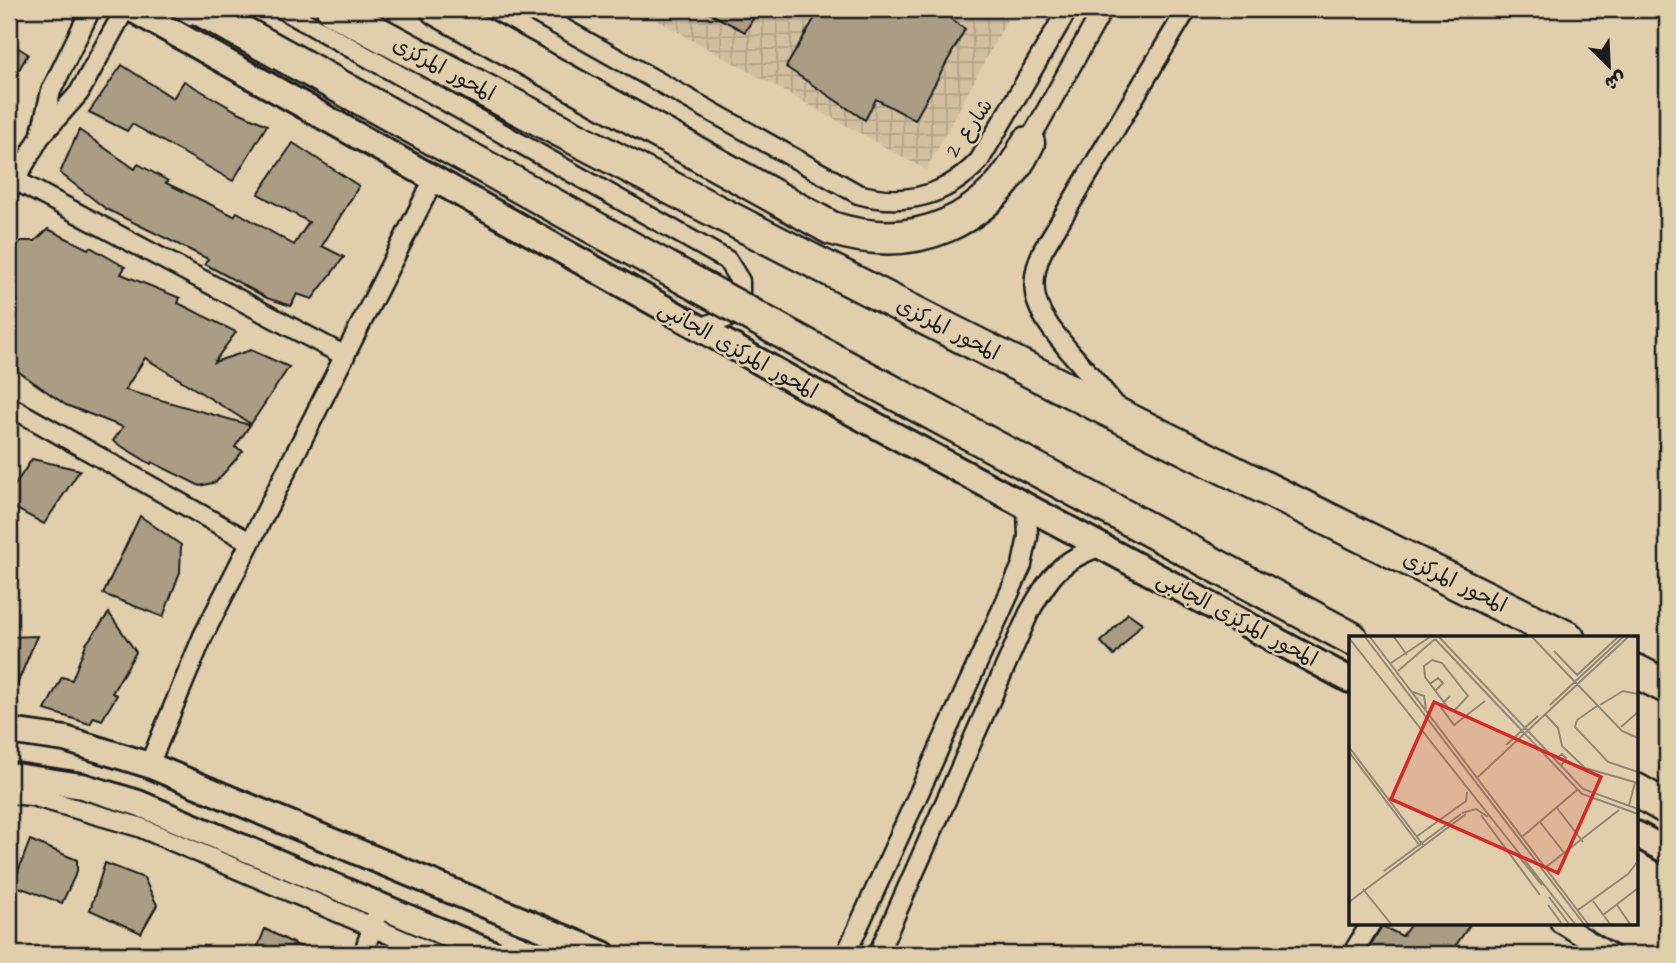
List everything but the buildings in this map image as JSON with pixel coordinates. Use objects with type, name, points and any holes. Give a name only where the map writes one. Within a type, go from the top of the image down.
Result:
[{"type":"highway","points":[[200,9],[831,359],[1349,637]]},
{"type":"highway","points":[[437,9],[831,228],[850,234],[869,237],[909,236],[928,232],[964,216],[988,198],[1008,177],[1028,142]]},
{"type":"highway","name":"المحور المركزى","points":[[339,11],[514,107],[1130,422],[1564,636]]},
{"type":"highway","points":[[1638,672],[1667,687]]},
{"type":"highway","points":[[1638,791],[1667,808]]},
{"type":"main road","name":"المحور المركزى الجانبى","points":[[132,9],[700,328],[1027,508],[1349,679]]},
{"type":"main road","points":[[9,731],[65,739],[149,765],[603,954]]},
{"type":"main road","points":[[9,775],[72,784],[138,803],[376,917],[494,954]]},
{"type":"main road","points":[[1638,835],[1667,851]]},
{"type":"street","points":[[40,136],[51,91],[91,9]]},
{"type":"street","points":[[125,9],[79,93],[40,136],[12,185],[345,356]]},
{"type":"street","points":[[282,9],[727,260],[740,281],[740,299],[729,317],[700,328]]},
{"type":"street","name":"شارع 2","points":[[529,9],[858,194],[887,200],[916,198],[944,189],[969,172],[988,149],[1068,9]]},
{"type":"street","points":[[1028,142],[1103,9]]},
{"type":"street","points":[[1130,422],[1043,318],[1035,296],[1035,272],[1043,250],[1187,9]]},
{"type":"street","points":[[149,765],[203,636],[434,179]]},
{"type":"street","points":[[9,406],[250,542]]},
{"type":"street","points":[[846,954],[1007,602],[1025,551],[1027,508]]},
{"type":"street","points":[[878,954],[1029,612],[1048,579],[1058,569],[1086,551],[1102,546]]},
{"type":"street","points":[[1007,602],[1029,612]]},
{"type":"street","points":[[9,794],[32,796],[139,827],[376,917],[435,954]]},
{"type":"street","points":[[363,954],[376,917]]},
{"type":"street","points":[[1352,954],[1370,925]]},
{"type":"street","points":[[1563,925],[1611,954]]},
{"type":"shaded area","points":[[637,9],[1013,9],[926,170]]}]
